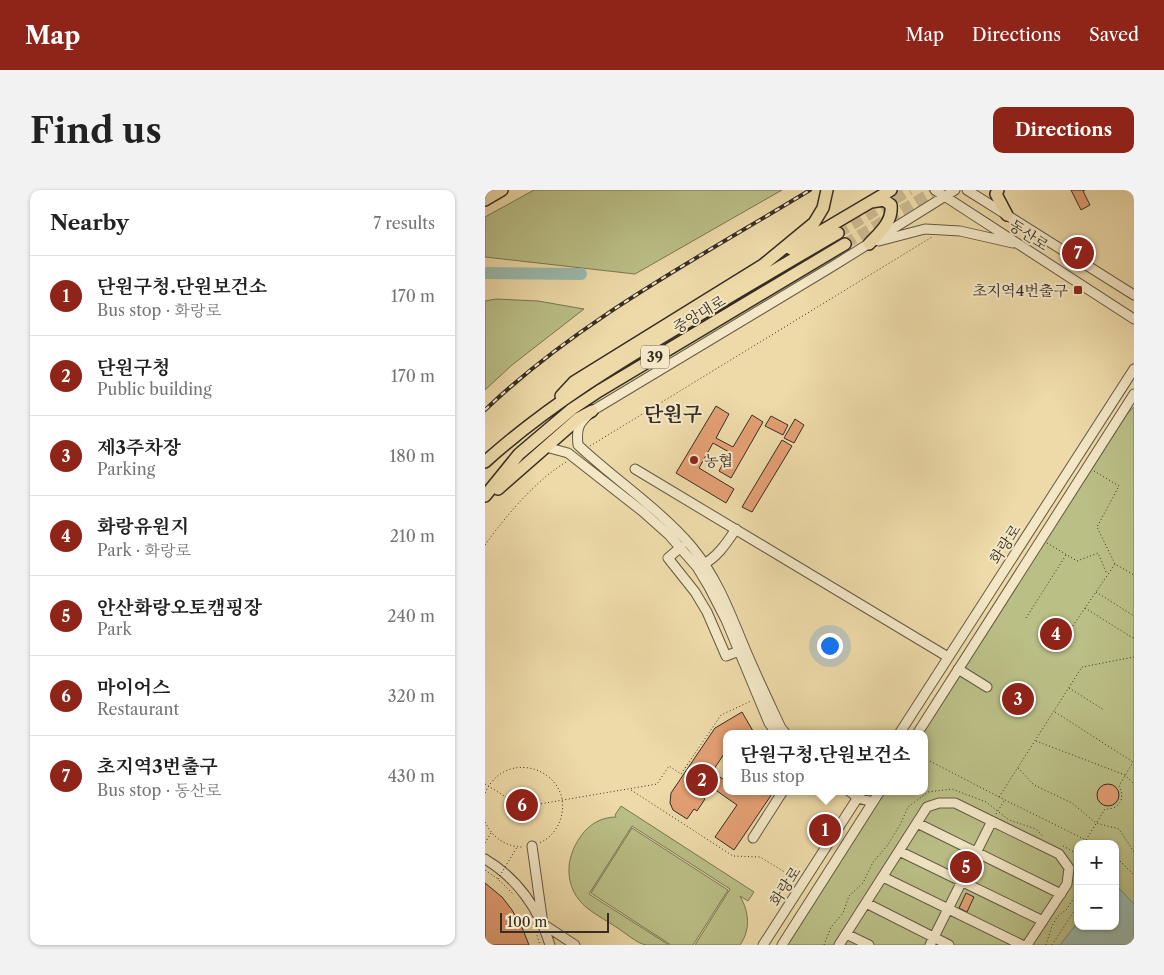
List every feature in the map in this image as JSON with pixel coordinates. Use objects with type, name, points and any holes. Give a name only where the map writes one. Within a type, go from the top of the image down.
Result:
[{"type":"main road","points":[[485,200],[502,190]]},
{"type":"main road","points":[[763,265],[814,223],[823,208],[827,190]]},
{"type":"main road","points":[[547,411],[574,382],[763,265],[891,190]]},
{"type":"main road","points":[[998,190],[996,194],[1007,215]]},
{"type":"main road","points":[[869,202],[884,200],[891,206],[892,212],[888,224],[869,244]]},
{"type":"main road","name":"중앙대로","points":[[485,462],[547,411],[624,359],[839,233]]},
{"type":"main road","name":"중앙대로","points":[[485,496],[519,454],[572,409],[845,244]]},
{"type":"main road","points":[[485,500],[579,418],[592,411]]},
{"type":"street","name":"동산로","points":[[935,190],[1134,320]]},
{"type":"street","points":[[774,730],[769,723],[739,650],[691,546],[662,517],[602,468],[578,445],[577,432],[581,421],[592,411],[955,190]]},
{"type":"street","name":"동산로","points":[[967,190],[1134,295]]},
{"type":"street","points":[[869,244],[925,229],[959,231],[1018,244]]},
{"type":"street","name":"화랑로","points":[[902,730],[1134,369]]},
{"type":"street","name":"화랑로","points":[[920,730],[1134,394]]},
{"type":"street","points":[[1113,427],[1134,403]]},
{"type":"street","points":[[546,447],[568,453],[642,511],[701,566],[722,594],[758,679],[783,730]]},
{"type":"street","points":[[635,470],[949,657]]},
{"type":"street","points":[[701,566],[726,545],[736,530]]},
{"type":"street","points":[[681,548],[668,558],[695,592],[707,612],[727,656],[739,650]]},
{"type":"street","points":[[958,669],[987,686]]},
{"type":"street","points":[[753,838],[780,795]]},
{"type":"street","name":"화랑로","points":[[763,945],[860,795]]},
{"type":"street","points":[[864,795],[873,802]]},
{"type":"street","name":"화랑로","points":[[781,945],[877,795]]},
{"type":"street","points":[[839,945],[927,807],[939,803],[955,803],[1059,854],[1069,868],[1067,884],[1027,945]]},
{"type":"street","points":[[932,941],[992,821]]},
{"type":"street","points":[[917,823],[1061,894]]},
{"type":"street","points":[[532,846],[543,924],[550,945]]},
{"type":"street","points":[[899,851],[1043,921]]},
{"type":"street","points":[[485,859],[499,868],[517,885],[543,924],[575,945]]},
{"type":"street","points":[[883,877],[1021,945]]},
{"type":"street","points":[[866,903],[932,941],[949,945]]},
{"type":"street","points":[[847,934],[869,945]]},
{"type":"path","points":[[583,450],[945,230]]},
{"type":"path","points":[[485,546],[498,527],[527,495],[559,466],[573,457]]},
{"type":"path","points":[[1087,466],[1119,486],[1097,527],[1115,564],[1134,575]]},
{"type":"path","points":[[1041,539],[1077,561],[1098,553],[1108,575]]},
{"type":"path","points":[[1026,618],[1066,555]]},
{"type":"path","points":[[1055,652],[1115,564]]},
{"type":"path","points":[[1096,592],[1134,616]]},
{"type":"path","points":[[1085,608],[1134,638]]},
{"type":"path","points":[[999,797],[1081,668],[1134,657]]},
{"type":"path","points":[[1069,688],[1104,710]]},
{"type":"path","points":[[485,784],[522,807],[657,784],[669,766],[681,774],[721,714],[759,698]]},
{"type":"path","points":[[928,760],[1086,840],[1105,810],[1114,808],[1121,802],[1122,792],[1119,786],[1134,762],[1054,711]]},
{"type":"path","points":[[1035,741],[1125,775],[1134,784]]},
{"type":"path","points":[[485,793],[496,777],[507,770],[518,767],[530,768],[542,772],[551,779],[558,789],[562,800],[562,812],[556,829],[543,841],[532,846],[517,847],[505,844],[491,833],[485,822]]},
{"type":"path","points":[[1017,768],[1033,785],[1072,803],[1096,823],[1119,829],[1134,852]]},
{"type":"path","points":[[630,789],[733,856],[760,857],[803,883]]},
{"type":"path","points":[[928,792],[952,789],[986,802],[1009,820],[1036,829],[1045,839]]},
{"type":"path","points":[[824,945],[831,927],[843,913],[849,896],[863,882],[873,862],[887,846],[900,825],[908,806],[924,795]]},
{"type":"path","points":[[992,821],[1005,800]]},
{"type":"path","points":[[485,843],[491,833]]},
{"type":"path","points":[[1056,843],[1074,852]]},
{"type":"path","points":[[497,879],[517,847]]},
{"type":"path","points":[[1119,860],[1134,875]]},
{"type":"path","points":[[485,870],[517,899]]},
{"type":"path","points":[[1046,945],[1057,917],[1067,909],[1074,898]]},
{"type":"path","points":[[1052,945],[1074,911]]},
{"type":"path","points":[[536,932],[540,945]]},
{"type":"green space","points":[[534,190],[782,190],[635,274],[485,257],[485,217]]},
{"type":"green space","points":[[496,299],[538,301],[584,309],[512,365],[485,390],[485,301]]},
{"type":"green space","points":[[1134,407],[1134,945],[777,945],[874,795],[928,795],[928,730],[917,730],[1114,425]]},
{"type":"green space","points":[[621,806],[754,892],[748,901],[740,896],[747,914],[747,927],[744,939],[740,945],[695,945],[730,889],[632,826],[589,894],[669,945],[646,945],[639,942],[590,911],[579,900],[574,892],[569,874],[569,864],[575,845],[584,832],[592,825],[606,818],[616,817],[615,815]]},
{"type":"green space","points":[[632,828],[728,890],[693,945],[671,945],[591,893]]},
{"type":"shaded area","points":[[1119,888],[1134,904],[1134,945],[1060,945],[1074,927],[1074,930],[1119,930]]},
{"type":"building","points":[[1071,190],[1085,190],[1083,191],[1090,205],[1081,210]]},
{"type":"building","name":"농협","points":[[716,406],[729,414],[716,438],[733,447],[752,415],[763,422],[731,478],[719,471],[729,452],[713,443],[699,468],[734,489],[726,503],[676,473]]},
{"type":"building","points":[[771,416],[788,425],[783,435],[765,426]]},
{"type":"building","points":[[795,419],[804,425],[794,443],[784,438]]},
{"type":"building","points":[[782,440],[792,446],[752,512],[742,507]]},
{"type":"building","points":[[742,712],[752,730],[723,730],[723,756],[712,772],[723,779],[723,795],[771,795],[734,850],[715,837],[737,805],[707,784],[700,795],[705,799],[697,811],[694,809],[687,819],[673,810],[670,803],[671,793],[715,728]]},
{"type":"building","points":[[1108,784],[1116,787],[1119,795],[1116,803],[1108,806],[1100,803],[1097,795],[1100,787]]},
{"type":"building","points":[[485,883],[502,897],[512,910],[521,925],[529,945],[485,945]]},
{"type":"building","points":[[966,893],[974,897],[967,912],[959,908]]},
{"type":"waterway","points":[[485,273],[581,274]]},
{"type":"tunnel","points":[[838,233],[910,190]]},
{"type":"tunnel","points":[[845,244],[936,190]]},
{"type":"railway","points":[[485,410],[521,377],[560,347],[641,291],[810,190]]},
{"type":"place","name":"초지역3번출구","points":[[1078,253]]},
{"type":"place","name":"초지역4번출구","points":[[1078,290]]},
{"type":"place","name":"농협","points":[[694,460]]},
{"type":"place","name":"화랑유원지","points":[[1056,634]]},
{"type":"place","name":"제3주차장","points":[[1018,699]]},
{"type":"place","name":"단원구청","points":[[702,780]]},
{"type":"place","name":"마이어스","points":[[522,805]]},
{"type":"place","name":"단원구청.단원보건소","points":[[825,830]]},
{"type":"place","name":"안산화랑오토캠핑장","points":[[966,867]]},
{"type":"district","name":"단원구","points":[[673,414]]}]
